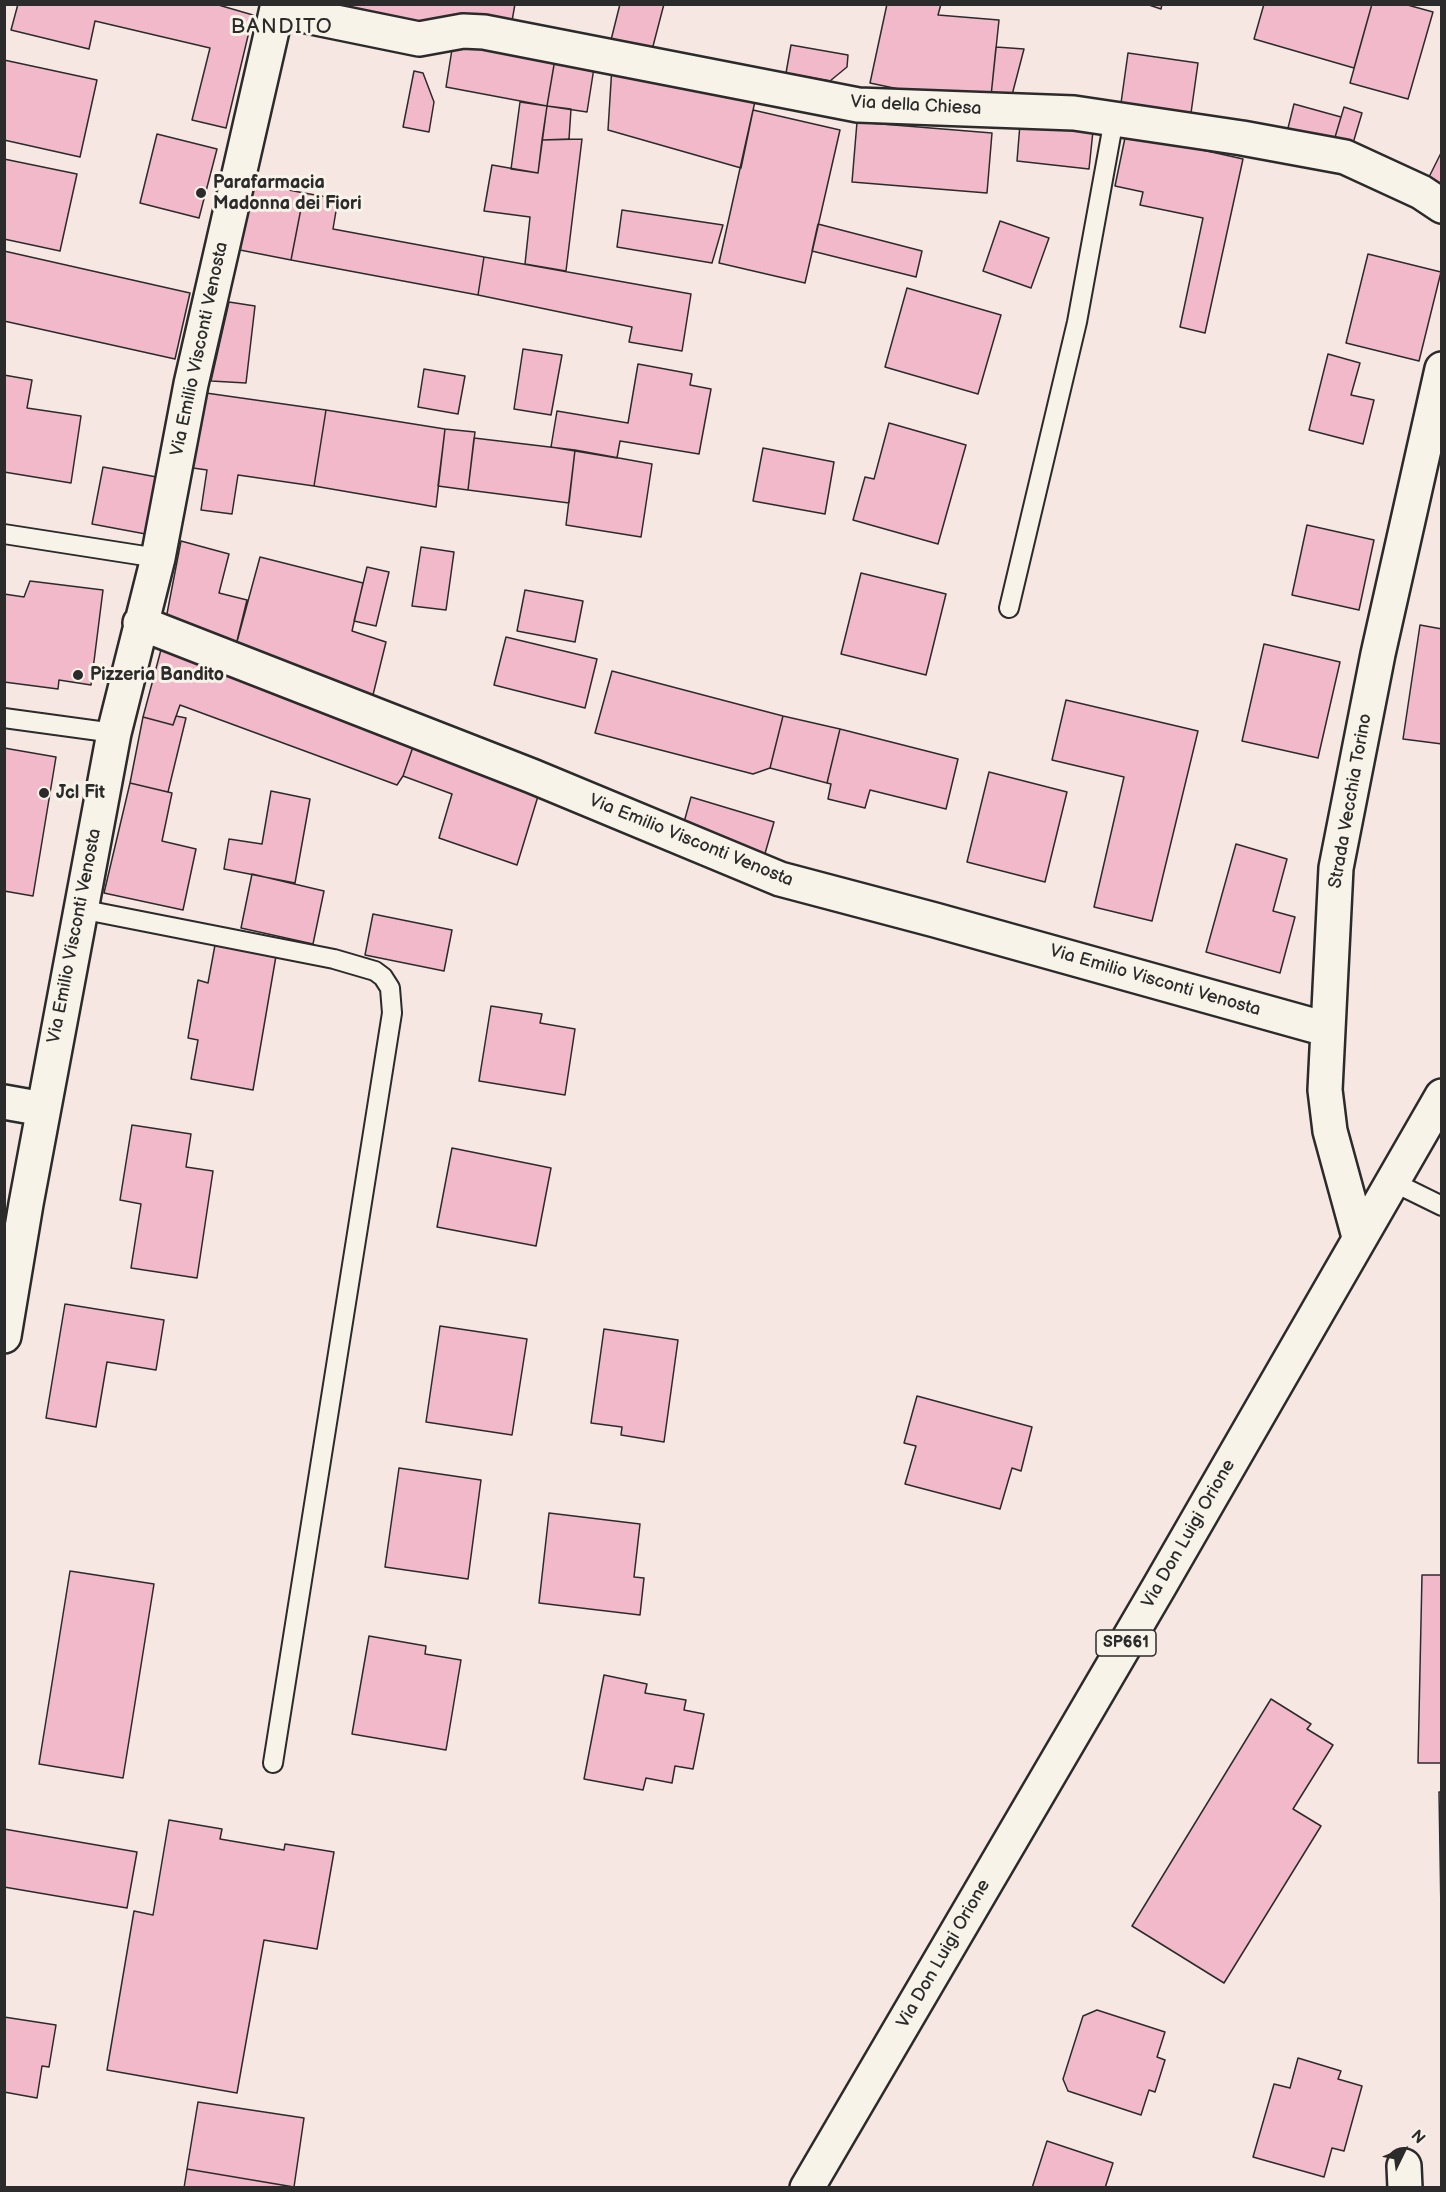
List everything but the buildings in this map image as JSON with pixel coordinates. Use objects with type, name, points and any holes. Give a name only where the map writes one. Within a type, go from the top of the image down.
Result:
[{"type":"street","name":"Via della Chiesa","points":[[277,7],[419,39],[462,31],[484,32],[858,105],[1074,113],[1242,138],[1345,157],[1421,192],[1442,206]]},
{"type":"street","name":"Via Emilio Visconti Venosta","points":[[4,1336],[43,1110],[114,733],[158,558],[191,384],[277,7]]},
{"type":"street","name":"Strada Vecchia Torino","points":[[1359,1237],[1330,1131],[1325,1090],[1326,1029],[1336,868],[1378,654],[1442,369]]},
{"type":"street","name":"Via Emilio Visconti Venosta","points":[[140,623],[532,776],[780,879],[1326,1029]]},
{"type":"street","name":"Via Don Luigi Orione","points":[[807,2187],[1153,1597],[1442,1096]]},
{"type":"street","points":[[4,1102],[43,1110]]},
{"type":"lane","points":[[1009,608],[1077,322],[1113,119]]},
{"type":"lane","points":[[4,534],[158,558]]},
{"type":"lane","points":[[4,718],[114,733]]},
{"type":"lane","points":[[80,909],[334,958],[375,971],[383,977],[390,988],[392,1013],[273,1763]]},
{"type":"lane","points":[[1391,1181],[1442,1206]]},
{"type":"place","name":"Parafarmacia Madonna dei Fiori","points":[[201,193]]},
{"type":"place","name":"Pizzeria Bandito","points":[[78,675]]},
{"type":"place","name":"Jcl Fit","points":[[44,793]]},
{"type":"district","name":"BANDITO","points":[[282,28]]}]
